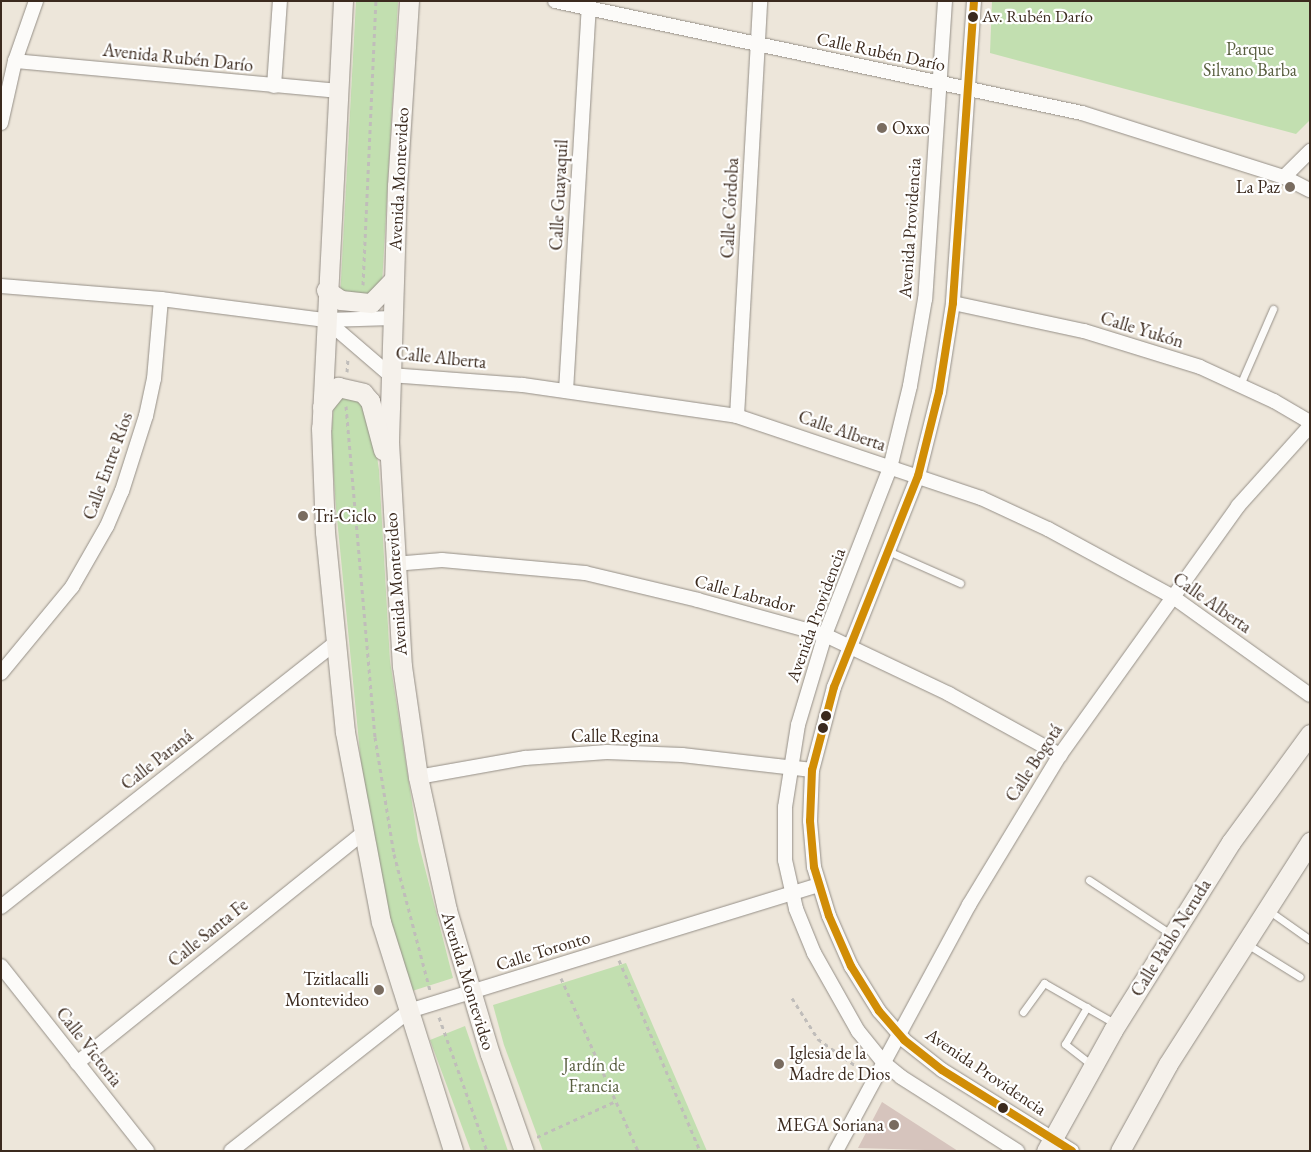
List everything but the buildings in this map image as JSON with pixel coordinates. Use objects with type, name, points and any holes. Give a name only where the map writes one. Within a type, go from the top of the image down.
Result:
[{"type":"street","points":[[1,123],[15,61],[36,1]]},
{"type":"street","points":[[274,86],[280,1]]},
{"type":"street","points":[[343,1],[326,290],[322,408],[325,532],[345,732],[381,922],[453,1151]]},
{"type":"street","name":"Avenida Montevideo","points":[[409,1],[390,375],[389,470],[402,666],[418,778],[447,910],[490,1054],[523,1148]]},
{"type":"street","name":"Calle Rubén Darío","points":[[555,1],[589,4],[758,46],[1082,113],[1284,177],[1310,190]]},
{"type":"street","name":"Calle Córdoba","points":[[737,416],[760,1]]},
{"type":"street","name":"Avenida Providencia","points":[[945,1],[925,299],[910,386],[890,468],[825,635],[798,725],[790,768],[785,860],[791,893],[814,953],[835,994],[858,1031],[884,1063],[1017,1151]]},
{"type":"street","name":"Avenida Providencia","points":[[974,1],[953,303],[939,392],[918,476],[834,686],[812,770],[810,821],[818,885],[851,966],[880,1011],[899,1033],[942,1070],[1049,1145],[1072,1151]]},
{"type":"street","name":"Calle Guayaquil","points":[[566,391],[589,4]]},
{"type":"street","name":"Avenida Rubén Darío","points":[[15,61],[338,91]]},
{"type":"street","points":[[1284,177],[1310,151]]},
{"type":"street","points":[[326,290],[340,300],[367,304],[376,300],[394,279]]},
{"type":"street","name":"Calle Alberta","points":[[1,286],[161,299],[326,320],[393,318]]},
{"type":"street","name":"Calle Entre Ríos","points":[[1,673],[72,587],[107,526],[122,491],[146,416],[154,379],[161,299]]},
{"type":"street","name":"Calle Yukón","points":[[953,303],[1084,331],[1200,368],[1240,385],[1310,422]]},
{"type":"street","name":"Calle Alberta","points":[[326,320],[390,375],[566,391],[737,416],[981,498],[1048,529],[1173,596],[1310,695]]},
{"type":"street","points":[[322,408],[338,387],[363,393],[370,401],[389,470]]},
{"type":"street","name":"Calle Bogotá","points":[[836,1151],[968,905],[1060,754],[1238,506],[1310,426]]},
{"type":"street","name":"Calle Labrador","points":[[394,564],[442,560],[585,573],[698,600],[825,635],[850,645],[1060,754]]},
{"type":"street","name":"Calle Paraná","points":[[1,907],[336,642]]},
{"type":"street","name":"Calle Pablo Neruda","points":[[1049,1145],[1116,1024],[1231,842],[1310,734]]},
{"type":"street","name":"Calle Regina","points":[[418,778],[525,758],[607,752],[682,755],[812,770]]},
{"type":"street","name":"Calle Santa Fe","points":[[77,1063],[363,833]]},
{"type":"street","points":[[1120,1151],[1168,1064],[1244,942],[1310,842]]},
{"type":"street","name":"Calle Toronto","points":[[231,1151],[409,1011],[818,885]]},
{"type":"street","name":"Calle Victoria","points":[[1,966],[147,1151]]},
{"type":"lane","points":[[1240,385],[1273,309]]},
{"type":"lane","points":[[888,551],[960,584]]},
{"type":"lane","points":[[1089,880],[1172,935]]},
{"type":"lane","points":[[1266,908],[1309,940]]},
{"type":"lane","points":[[1244,942],[1300,977]]},
{"type":"lane","points":[[1023,1012],[1044,983],[1116,1024]]},
{"type":"lane","points":[[1087,1007],[1065,1044],[1092,1066]]},
{"type":"path","points":[[614,948],[700,1151]]},
{"type":"path","points":[[556,966],[638,1151]]},
{"type":"path","points":[[792,998],[818,1040],[875,1079]]},
{"type":"path","points":[[523,1148],[616,1101]]},
{"type":"green space","points":[[356,1],[398,1],[382,285],[372,296],[340,298]]},
{"type":"green space","name":"Parque Silvano Barba","points":[[992,1],[1310,1],[1310,120],[1296,134],[990,53]]},
{"type":"green space","points":[[335,393],[369,402],[379,470],[390,661],[418,841],[453,978],[409,992],[392,933],[361,763],[331,439]]},
{"type":"green space","name":"Jardín de Francia","points":[[626,963],[707,1151],[543,1151],[504,1045],[493,1005]]},
{"type":"green space","points":[[465,1026],[508,1151],[471,1151],[430,1040]]},
{"type":"transit line","points":[[974,1],[953,303],[939,392],[918,476],[834,687],[812,770],[810,821],[814,867],[829,916],[851,966],[879,1011],[904,1040],[942,1070],[1072,1151]]},
{"type":"place","name":"Av. Rubén Darío","points":[[973,17]]},
{"type":"place","name":"Oxxo","points":[[882,128]]},
{"type":"place","name":"La Paz","points":[[1290,187]]},
{"type":"place","name":"Tri-Ciclo","points":[[303,516]]},
{"type":"place","name":"Tzitlacalli Montevideo","points":[[379,990]]},
{"type":"place","name":"Iglesia de la Madre de Dios","points":[[779,1064]]},
{"type":"place","name":"MEGA Soriana","points":[[894,1125]]}]
